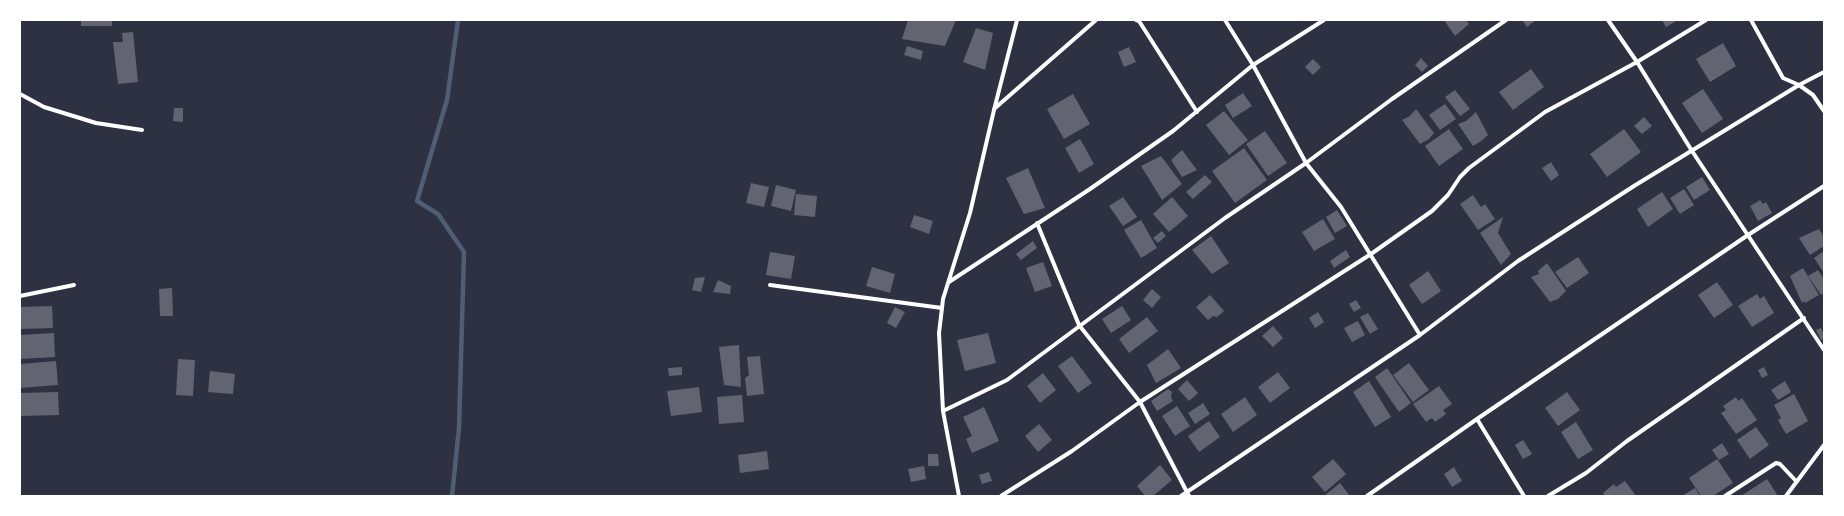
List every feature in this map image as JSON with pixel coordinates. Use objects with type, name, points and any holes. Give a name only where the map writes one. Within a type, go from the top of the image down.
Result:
[{"type":"street","points":[[958,496],[943,411],[939,333],[942,308],[948,282],[970,213],[994,110],[1018,20]]},
{"type":"street","points":[[994,110],[1096,20]]},
{"type":"street","points":[[1139,20],[1196,112]]},
{"type":"street","points":[[1225,20],[1253,65],[1306,163],[1341,207],[1420,335]]},
{"type":"street","points":[[948,282],[1166,135],[1253,65],[1324,20]]},
{"type":"street","points":[[943,411],[1007,380],[1079,325],[1225,218],[1306,163],[1392,99],[1506,20]]},
{"type":"street","points":[[1608,20],[1637,62],[1692,151],[1824,350]]},
{"type":"street","points":[[1001,496],[1072,451],[1140,402],[1371,254],[1432,210],[1448,195],[1460,177],[1469,168],[1545,112],[1637,62],[1706,20]]},
{"type":"street","points":[[1751,20],[1783,78],[1799,85],[1813,96],[1824,111]]},
{"type":"street","points":[[1181,496],[1188,494],[1420,335],[1518,261],[1634,186],[1799,85],[1824,72]]},
{"type":"street","points":[[20,94],[44,107],[96,123],[142,130]]},
{"type":"street","points":[[1367,496],[1477,419],[1748,235],[1824,186]]},
{"type":"street","points":[[1037,223],[1079,325],[1140,402],[1188,494]]},
{"type":"street","points":[[20,296],[74,285]]},
{"type":"street","points":[[770,285],[942,308]]},
{"type":"street","points":[[1548,496],[1586,473],[1628,441],[1804,318]]},
{"type":"street","points":[[1477,419],[1524,496]]},
{"type":"street","points":[[1786,496],[1824,445]]},
{"type":"street","points":[[1725,496],[1776,463],[1780,464],[1796,481]]},
{"type":"building","points":[[81,20],[112,20],[112,26],[81,26]]},
{"type":"building","points":[[908,20],[956,20],[945,46],[902,39]]},
{"type":"building","points":[[1444,20],[1466,20],[1469,24],[1455,36]]},
{"type":"building","points":[[1522,20],[1536,20],[1527,27]]},
{"type":"building","points":[[1662,20],[1678,20],[1666,27]]},
{"type":"building","points":[[976,28],[993,33],[985,70],[963,62]]},
{"type":"building","points":[[133,32],[138,82],[118,84],[113,42],[123,42],[122,33]]},
{"type":"building","points":[[1723,43],[1736,66],[1710,82],[1696,59]]},
{"type":"building","points":[[907,46],[923,51],[921,60],[904,55]]},
{"type":"building","points":[[1129,47],[1136,62],[1124,67],[1118,52]]},
{"type":"building","points":[[1421,58],[1428,66],[1422,72],[1415,65]]},
{"type":"building","points":[[1313,59],[1321,67],[1313,75],[1305,67]]},
{"type":"building","points":[[1531,69],[1544,87],[1513,110],[1499,92]]},
{"type":"building","points":[[1703,89],[1723,119],[1702,133],[1682,103]]},
{"type":"building","points":[[1455,90],[1470,109],[1460,116],[1445,97]]},
{"type":"building","points":[[1243,93],[1252,106],[1233,118],[1225,105]]},
{"type":"building","points":[[1073,94],[1090,124],[1064,139],[1047,109]]},
{"type":"building","points":[[1445,104],[1456,119],[1440,130],[1429,115]]},
{"type":"building","points":[[174,108],[183,108],[183,122],[173,121]]},
{"type":"building","points":[[1416,109],[1434,133],[1429,139],[1420,144],[1402,120],[1410,116]]},
{"type":"building","points":[[1224,111],[1248,140],[1229,155],[1206,125]]},
{"type":"building","points":[[1476,112],[1488,135],[1473,146],[1458,124],[1466,121]]},
{"type":"building","points":[[1644,117],[1652,126],[1642,134],[1634,126]]},
{"type":"building","points":[[1449,129],[1463,149],[1439,166],[1425,146]]},
{"type":"building","points":[[1624,129],[1641,152],[1607,177],[1590,154]]},
{"type":"building","points":[[1265,131],[1287,163],[1268,176],[1246,144]]},
{"type":"building","points":[[1080,139],[1094,164],[1079,173],[1065,148]]},
{"type":"building","points":[[1244,148],[1267,180],[1235,203],[1212,171]]},
{"type":"building","points":[[1182,150],[1197,170],[1182,177],[1171,160]]},
{"type":"building","points":[[1161,156],[1182,184],[1162,200],[1141,166]]},
{"type":"building","points":[[1551,162],[1559,175],[1551,181],[1542,168]]},
{"type":"building","points":[[1028,168],[1045,208],[1024,214],[1006,178]]},
{"type":"building","points":[[1205,175],[1212,182],[1193,199],[1186,192]]},
{"type":"building","points":[[1702,177],[1710,190],[1694,200],[1686,187]]},
{"type":"building","points":[[751,183],[769,187],[764,207],[746,203]]},
{"type":"building","points":[[776,185],[796,190],[791,211],[771,206]]},
{"type":"building","points":[[1684,189],[1694,205],[1680,214],[1670,198]]},
{"type":"building","points":[[1662,192],[1673,209],[1648,227],[1637,209]]},
{"type":"building","points":[[796,194],[817,196],[815,217],[794,215]]},
{"type":"building","points":[[1473,195],[1481,207],[1485,204],[1495,219],[1478,230],[1460,204]]},
{"type":"building","points":[[1123,197],[1137,217],[1123,226],[1109,206]]},
{"type":"building","points":[[1172,197],[1188,216],[1169,232],[1153,214]]},
{"type":"building","points":[[1760,200],[1763,204],[1766,202],[1772,213],[1758,221],[1750,206]]},
{"type":"building","points":[[1337,210],[1347,226],[1335,233],[1326,217]]},
{"type":"building","points":[[914,215],[933,221],[929,234],[910,227]]},
{"type":"building","points":[[1503,217],[1498,233],[1511,254],[1501,265],[1480,233]]},
{"type":"building","points":[[1323,219],[1335,239],[1314,251],[1302,232]]},
{"type":"building","points":[[1141,220],[1157,248],[1141,258],[1124,230]]},
{"type":"building","points":[[1819,229],[1824,237],[1824,246],[1810,255],[1799,238]]},
{"type":"building","points":[[1162,231],[1166,236],[1158,243],[1153,238]]},
{"type":"building","points":[[1211,236],[1229,263],[1212,274],[1192,250]]},
{"type":"building","points":[[1033,241],[1037,248],[1021,260],[1016,254]]},
{"type":"building","points":[[1346,250],[1350,257],[1334,268],[1330,261]]},
{"type":"building","points":[[1824,251],[1824,273],[1814,258]]},
{"type":"building","points":[[770,252],[795,256],[791,279],[766,275]]},
{"type":"building","points":[[1578,257],[1589,273],[1567,288],[1555,272]]},
{"type":"building","points":[[1043,262],[1052,286],[1035,292],[1026,268]]},
{"type":"building","points":[[1547,263],[1566,291],[1558,299],[1550,302],[1531,277],[1539,274],[1538,271]]},
{"type":"building","points":[[872,267],[895,274],[890,293],[866,286]]},
{"type":"building","points":[[1803,268],[1819,295],[1805,303],[1804,301],[1802,303],[1790,276]]},
{"type":"building","points":[[1818,270],[1824,279],[1824,293],[1821,295],[1808,276]]},
{"type":"building","points":[[1428,271],[1441,291],[1422,304],[1409,285]]},
{"type":"building","points":[[705,277],[701,292],[692,290],[695,278]]},
{"type":"building","points":[[718,280],[731,286],[730,294],[713,292]]},
{"type":"building","points":[[1717,282],[1733,305],[1714,318],[1698,295]]},
{"type":"building","points":[[172,288],[173,316],[160,316],[159,289]]},
{"type":"building","points":[[1152,289],[1161,297],[1152,308],[1143,300]]},
{"type":"building","points":[[1757,294],[1760,299],[1764,296],[1774,313],[1752,327],[1738,306]]},
{"type":"building","points":[[1210,295],[1224,311],[1217,317],[1213,316],[1208,320],[1196,307]]},
{"type":"building","points":[[1356,300],[1361,308],[1354,312],[1349,304]]},
{"type":"building","points":[[52,306],[53,328],[20,329],[20,307]]},
{"type":"building","points":[[1122,306],[1131,320],[1111,333],[1102,319]]},
{"type":"building","points":[[895,307],[905,312],[896,328],[887,323]]},
{"type":"building","points":[[1318,312],[1324,322],[1315,328],[1309,318]]},
{"type":"building","points":[[1368,313],[1378,329],[1370,334],[1360,317]]},
{"type":"building","points":[[1147,317],[1158,331],[1129,353],[1119,339]]},
{"type":"building","points":[[1358,321],[1365,335],[1352,342],[1344,328]]},
{"type":"building","points":[[1273,326],[1283,338],[1273,347],[1262,336]]},
{"type":"building","points":[[1821,328],[1824,339],[1821,340],[1816,330]]},
{"type":"building","points":[[54,333],[55,357],[20,359],[20,335]]},
{"type":"building","points":[[988,333],[996,363],[965,371],[957,340]]},
{"type":"building","points":[[739,345],[741,387],[724,385],[719,347]]},
{"type":"building","points":[[1168,349],[1181,368],[1156,383],[1147,365]]},
{"type":"building","points":[[760,356],[764,394],[747,396],[745,378],[749,375],[747,357]]},
{"type":"building","points":[[1072,356],[1092,383],[1078,393],[1058,366]]},
{"type":"building","points":[[178,359],[195,360],[193,396],[176,395]]},
{"type":"building","points":[[56,361],[58,385],[20,388],[20,364]]},
{"type":"building","points":[[1409,363],[1429,390],[1413,402],[1393,375]]},
{"type":"building","points":[[682,367],[682,375],[669,376],[668,368]]},
{"type":"building","points":[[1764,367],[1768,375],[1762,378],[1758,370]]},
{"type":"building","points":[[1387,368],[1411,403],[1399,412],[1375,377]]},
{"type":"building","points":[[210,371],[235,374],[233,394],[208,392]]},
{"type":"building","points":[[1278,372],[1290,388],[1270,403],[1258,387]]},
{"type":"building","points":[[1043,373],[1056,390],[1040,403],[1027,386]]},
{"type":"building","points":[[1187,380],[1198,393],[1189,401],[1178,389]]},
{"type":"building","points":[[1369,381],[1391,417],[1375,427],[1353,392]]},
{"type":"building","points":[[1785,381],[1791,392],[1778,400],[1771,390]]},
{"type":"building","points":[[1439,386],[1452,404],[1443,410],[1446,414],[1435,422],[1432,418],[1426,422],[1413,404]]},
{"type":"building","points":[[699,387],[702,412],[671,416],[667,391]]},
{"type":"building","points":[[1168,389],[1172,392],[1171,397],[1173,401],[1157,411],[1151,401]]},
{"type":"building","points":[[58,392],[59,415],[20,416],[20,393]]},
{"type":"building","points":[[1567,392],[1580,410],[1558,426],[1545,408]]},
{"type":"building","points":[[1794,394],[1808,421],[1786,434],[1778,420],[1781,418],[1774,405]]},
{"type":"building","points":[[742,395],[744,422],[719,424],[717,397]]},
{"type":"building","points":[[1245,397],[1257,415],[1233,432],[1221,414]]},
{"type":"building","points":[[1736,397],[1738,401],[1742,398],[1757,420],[1736,434],[1721,413],[1726,410],[1723,406]]},
{"type":"building","points":[[1203,403],[1210,414],[1195,424],[1188,413]]},
{"type":"building","points":[[1177,406],[1190,426],[1175,436],[1162,416]]},
{"type":"building","points":[[984,407],[999,441],[972,453],[966,439],[972,436],[963,417]]},
{"type":"building","points":[[1209,421],[1220,437],[1199,452],[1188,436]]},
{"type":"building","points":[[1576,422],[1593,450],[1578,459],[1561,432]]},
{"type":"building","points":[[1039,424],[1052,440],[1038,452],[1025,436]]},
{"type":"building","points":[[1756,427],[1769,445],[1750,459],[1737,440]]},
{"type":"building","points":[[1523,440],[1532,454],[1523,459],[1515,445]]},
{"type":"building","points":[[1722,443],[1729,454],[1719,460],[1712,450]]},
{"type":"building","points":[[767,451],[769,469],[740,473],[738,455]]},
{"type":"building","points":[[928,454],[938,454],[939,466],[928,466]]},
{"type":"building","points":[[1333,459],[1346,474],[1325,492],[1312,477]]},
{"type":"building","points":[[1717,459],[1733,483],[1713,496],[1701,496],[1689,478]]},
{"type":"building","points":[[1160,465],[1172,480],[1153,496],[1145,496],[1137,486]]},
{"type":"building","points":[[924,466],[926,479],[911,482],[908,469]]},
{"type":"building","points":[[1454,467],[1462,481],[1452,487],[1444,474]]},
{"type":"building","points":[[989,472],[992,481],[982,484],[979,475]]},
{"type":"building","points":[[1767,479],[1778,496],[1741,496]]},
{"type":"building","points":[[1625,481],[1636,496],[1605,496],[1603,493],[1614,484],[1616,487]]},
{"type":"building","points":[[1340,483],[1350,496],[1324,496]]},
{"type":"building","points":[[1695,488],[1700,496],[1682,496]]},
{"type":"waterway","points":[[452,496],[459,428],[464,252],[438,214],[417,201],[447,100],[458,20]]}]
